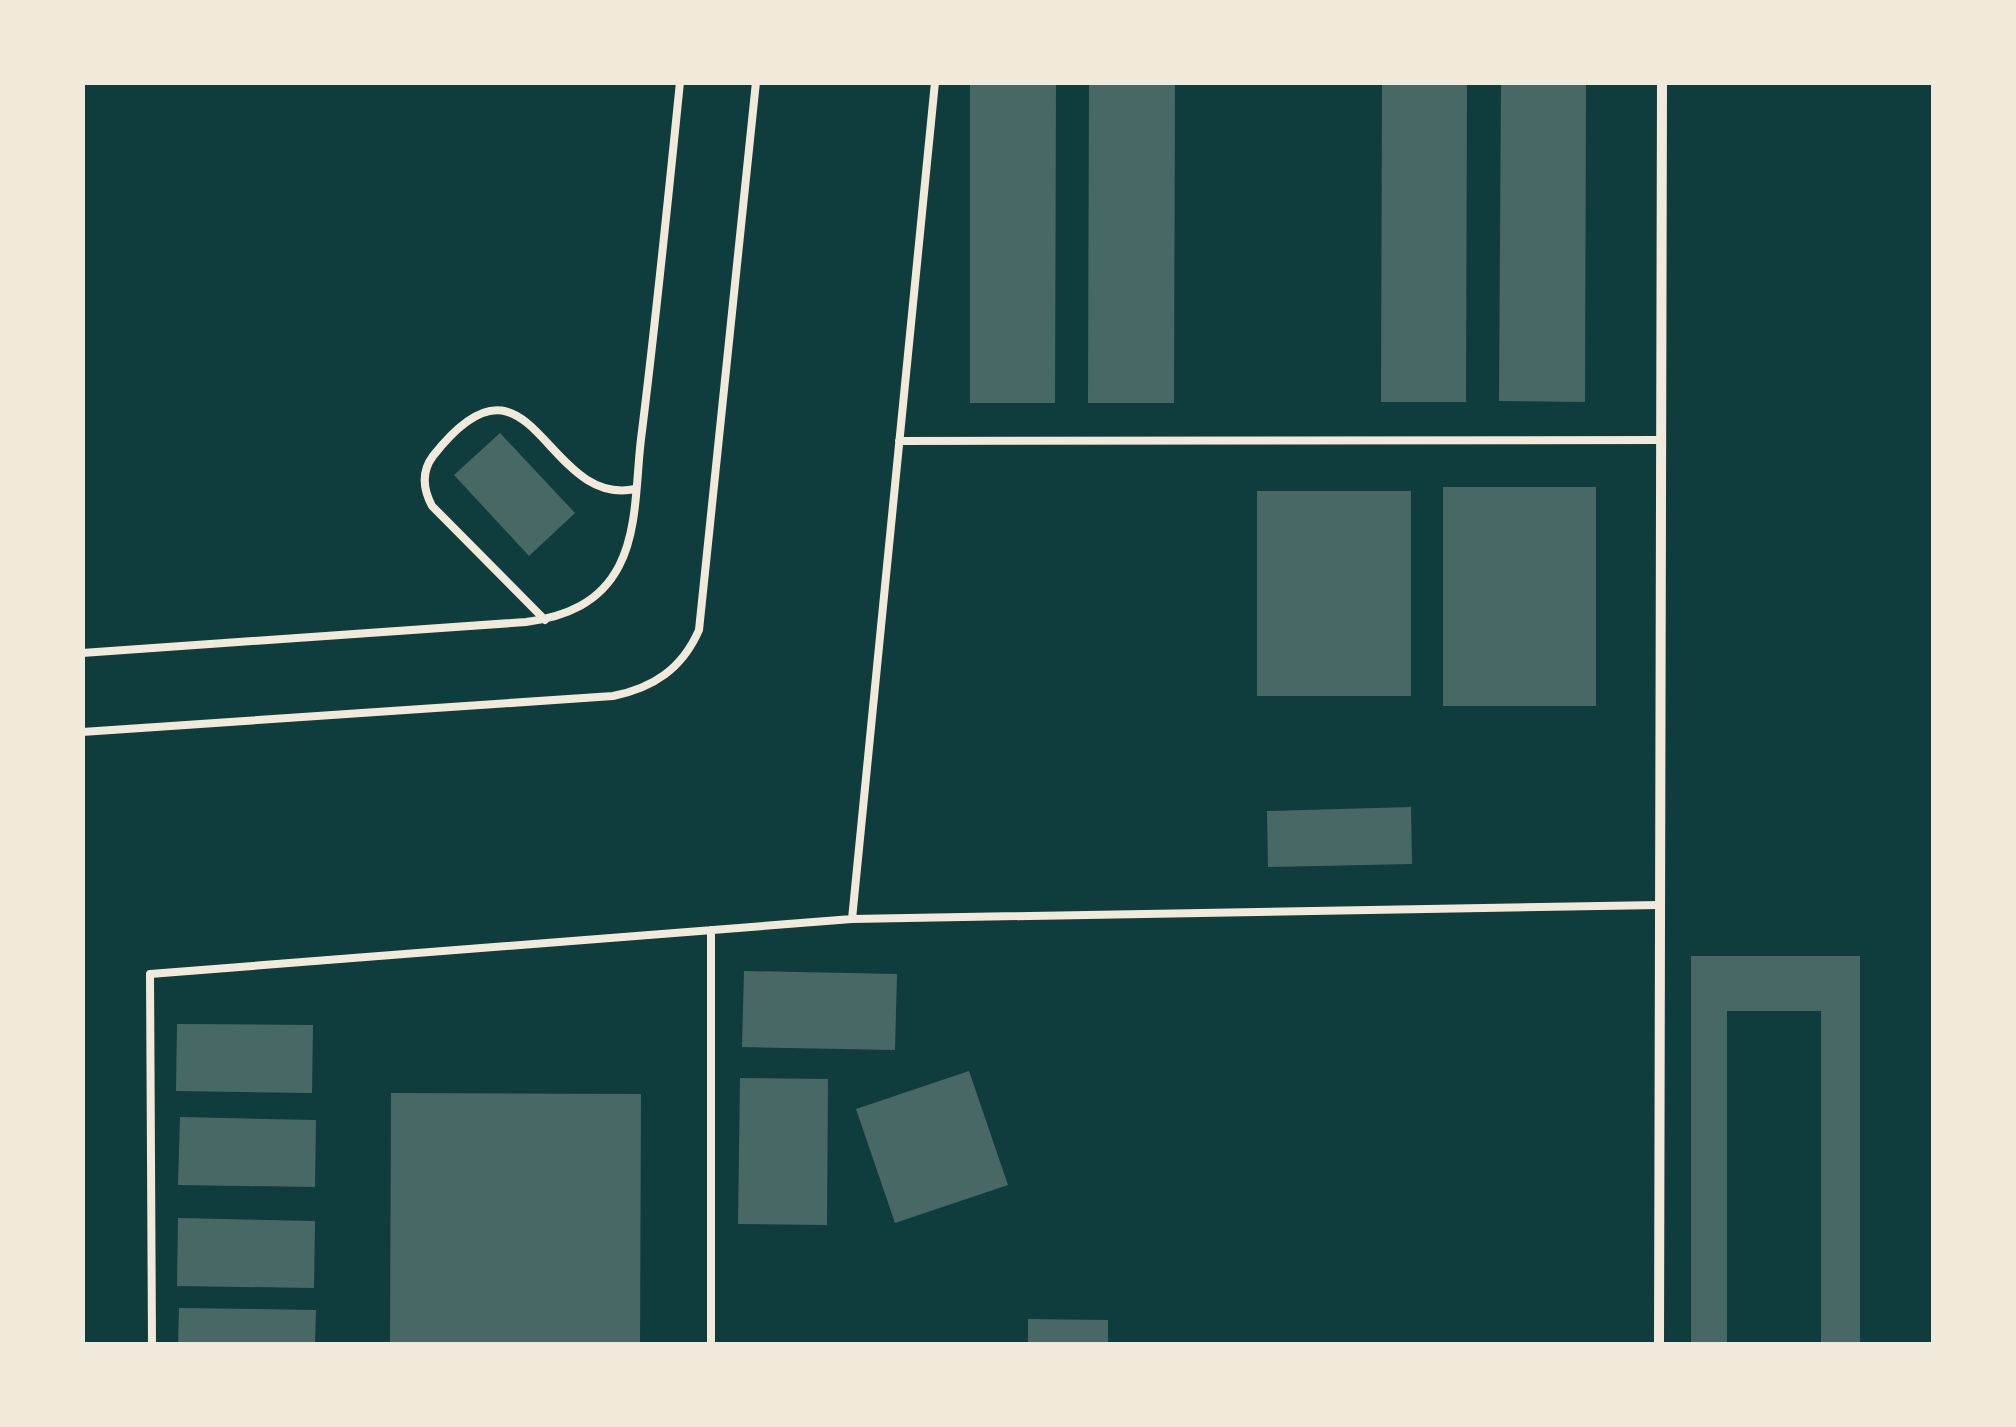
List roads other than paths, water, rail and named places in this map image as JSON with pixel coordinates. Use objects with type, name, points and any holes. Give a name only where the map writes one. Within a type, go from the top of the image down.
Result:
[{"type":"street","points":[[1659,1344],[1662,82]]},
{"type":"lane","points":[[82,653],[545,620],[581,606],[610,581],[627,546],[635,489],[680,82]]},
{"type":"lane","points":[[82,732],[613,696],[644,688],[670,671],[692,646],[699,630],[756,82]]},
{"type":"lane","points":[[852,919],[935,82]]},
{"type":"lane","points":[[545,620],[432,506],[424,486],[435,453],[473,415],[498,409],[521,418],[590,483],[612,491],[635,489]]},
{"type":"lane","points":[[899,442],[1661,440]]},
{"type":"lane","points":[[152,1344],[150,974],[852,919],[1659,905]]},
{"type":"lane","points":[[711,930],[711,1344]]}]
